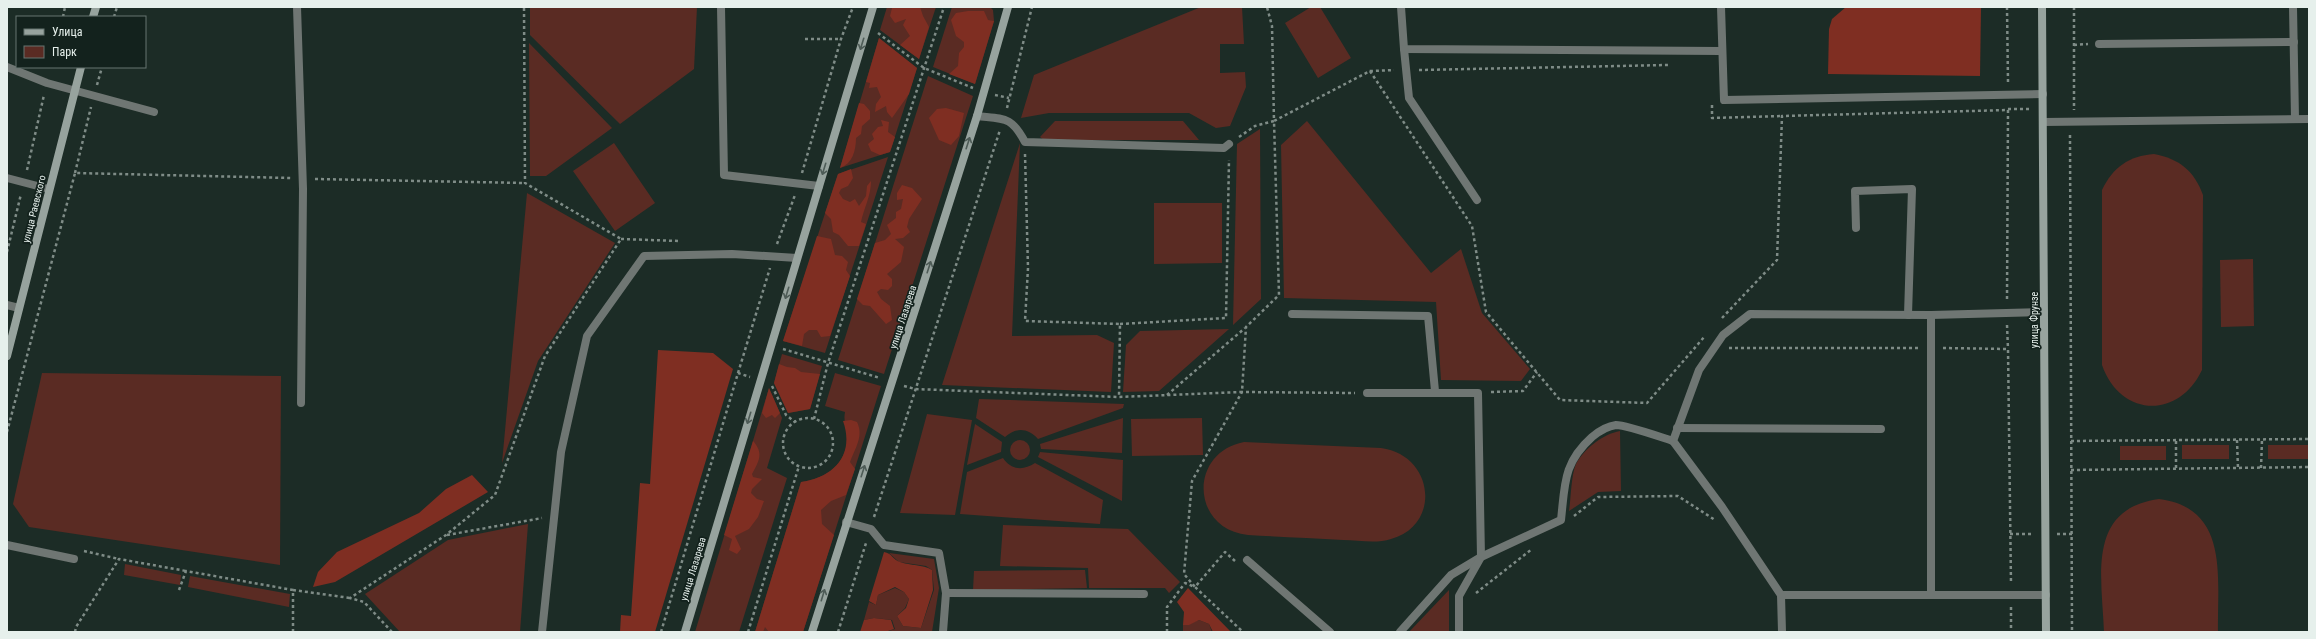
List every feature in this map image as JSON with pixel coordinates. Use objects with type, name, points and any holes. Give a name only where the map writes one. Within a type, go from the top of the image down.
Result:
[{"type":"main road","name":"улица Лазарева","points":[[685,632],[873,7]]},
{"type":"main road","name":"улица Лазарева","points":[[812,632],[977,116],[1008,7]]},
{"type":"main road","name":"улица Фрунзе","points":[[2042,7],[2046,632]]},
{"type":"main road","name":"улица Раевского","points":[[7,356],[80,68]]},
{"type":"street","points":[[297,7],[303,178],[301,403]]},
{"type":"street","points":[[721,7],[724,175],[819,186]]},
{"type":"street","points":[[1401,7],[1408,98],[1477,200]]},
{"type":"street","points":[[1721,7],[1721,51],[1724,100],[2043,94]]},
{"type":"street","points":[[2293,7],[2295,119]]},
{"type":"street","points":[[2099,44],[2294,42]]},
{"type":"street","points":[[1404,49],[1721,51]]},
{"type":"street","points":[[7,67],[47,83],[154,112]]},
{"type":"street","points":[[977,116],[1004,119],[1016,125],[1025,142],[1224,148],[1229,144]]},
{"type":"street","points":[[2043,122],[2309,119]]},
{"type":"street","points":[[7,178],[49,189]]},
{"type":"street","points":[[1856,228],[1855,192],[1912,189],[1908,315]]},
{"type":"street","points":[[542,632],[561,452],[587,336],[644,256],[732,254],[797,258]]},
{"type":"street","points":[[7,305],[19,308]]},
{"type":"street","points":[[1673,441],[1699,370],[1723,334],[1750,314],[1931,315],[2044,312]]},
{"type":"street","points":[[1292,314],[1428,316],[1435,391]]},
{"type":"street","points":[[1931,315],[1931,595]]},
{"type":"street","points":[[1367,393],[1435,391],[1478,393],[1481,557],[1459,596],[1459,632]]},
{"type":"street","points":[[1400,632],[1451,575],[1481,557],[1561,520],[1566,479],[1570,463],[1582,446],[1598,432],[1616,425],[1673,441],[1722,507],[1781,595],[1782,632]]},
{"type":"street","points":[[1678,428],[1881,429]]},
{"type":"street","points":[[846,522],[871,529],[884,545],[939,553],[946,593],[943,632]]},
{"type":"street","points":[[7,545],[74,559]]},
{"type":"street","points":[[1247,560],[1330,632]]},
{"type":"street","points":[[946,593],[1144,594]]},
{"type":"street","points":[[1781,595],[2046,595]]},
{"type":"path","points":[[524,7],[525,183]]},
{"type":"path","points":[[814,419],[828,363],[944,7]]},
{"type":"path","points":[[838,632],[915,389],[1004,119],[1032,7]]},
{"type":"path","points":[[1167,395],[1246,328],[1279,295],[1272,26],[1267,7]]},
{"type":"path","points":[[2008,7],[2008,349]]},
{"type":"path","points":[[2072,632],[2070,122],[2075,108],[2074,7]]},
{"type":"path","points":[[852,13],[924,68],[984,92],[1009,98]]},
{"type":"path","points":[[805,39],[841,39]]},
{"type":"path","points":[[1025,142],[1028,268],[1025,321],[1120,324],[1226,318],[1229,144],[1255,126],[1274,120],[1370,71],[1671,65]]},
{"type":"path","points":[[7,432],[102,68]]},
{"type":"path","points":[[1370,71],[1472,226],[1486,312],[1560,400],[1647,403],[1708,333]]},
{"type":"path","points":[[7,252],[47,83]]},
{"type":"path","points":[[1718,322],[1777,260],[1782,116],[2008,110]]},
{"type":"path","points":[[75,172],[525,183],[622,239],[545,356],[495,495],[446,535],[350,598]]},
{"type":"path","points":[[1119,397],[1120,324]]},
{"type":"path","points":[[1243,632],[1195,587],[1184,574],[1192,482],[1242,392],[1246,328]]},
{"type":"path","points":[[780,356],[782,348],[915,389],[1119,397],[1242,392],[1367,393]]},
{"type":"path","points":[[1478,393],[1523,391],[1537,372]]},
{"type":"path","points":[[661,632],[738,373],[760,381]]},
{"type":"path","points":[[771,384],[786,415],[795,422]]},
{"type":"path","points":[[807,418],[814,419],[826,425],[830,430],[832,437],[832,450],[825,461],[819,465],[806,468],[800,466],[789,458],[784,446],[786,432],[795,422],[807,418]]},
{"type":"path","points":[[2071,441],[2309,439]]},
{"type":"path","points":[[2238,440],[2238,468]]},
{"type":"path","points":[[2261,468],[2262,440]]},
{"type":"path","points":[[2176,441],[2176,469]]},
{"type":"path","points":[[748,632],[800,466]]},
{"type":"path","points":[[2071,470],[2309,467]]},
{"type":"path","points":[[1573,517],[1598,497],[1678,496],[1719,523]]},
{"type":"path","points":[[446,535],[554,515]]},
{"type":"path","points":[[1473,595],[1536,546]]},
{"type":"path","points":[[1195,587],[1225,552],[1237,562]]},
{"type":"path","points":[[76,632],[76,627],[119,559],[293,590],[350,598],[364,602],[392,632]]},
{"type":"path","points":[[179,590],[186,571]]},
{"type":"path","points":[[1167,632],[1168,607],[1185,583],[1195,587]]},
{"type":"path","points":[[293,590],[293,632]]},
{"type":"green space","points":[[530,7],[697,7],[694,69],[620,124],[530,35]]},
{"type":"green space","points":[[887,7],[936,7],[919,59],[880,30]]},
{"type":"green space","points":[[952,7],[990,7],[993,10],[994,21],[975,84],[933,67]]},
{"type":"green space","points":[[1201,7],[1242,7],[1244,44],[1220,44],[1220,73],[1245,72],[1246,87],[1230,126],[1216,128],[1189,113],[1049,113],[1021,118],[1034,75]]},
{"type":"green space","points":[[1311,7],[1320,7],[1351,58],[1318,78],[1285,23]]},
{"type":"green space","points":[[879,38],[917,68],[890,152],[840,168]]},
{"type":"green space","points":[[529,43],[612,128],[546,176],[530,176]]},
{"type":"green space","points":[[928,76],[973,96],[884,374],[838,360]]},
{"type":"green space","points":[[1055,121],[1183,121],[1199,140],[1044,140],[1040,137]]},
{"type":"green space","points":[[1307,121],[1431,273],[1461,249],[1482,313],[1530,369],[1521,381],[1441,380],[1436,302],[1284,298],[1281,145]]},
{"type":"green space","points":[[1260,129],[1261,299],[1233,325],[1237,144]]},
{"type":"green space","points":[[614,143],[655,203],[615,231],[573,171]]},
{"type":"green space","points":[[1020,143],[1012,336],[1097,335],[1114,343],[1111,392],[942,385]]},
{"type":"green space","points":[[2154,154],[2171,159],[2185,167],[2195,179],[2203,195],[2202,370],[2192,386],[2179,398],[2165,404],[2150,406],[2135,403],[2122,395],[2110,382],[2102,365],[2102,190],[2111,175],[2123,164],[2137,157]]},
{"type":"green space","points":[[888,157],[825,353],[783,341],[838,174]]},
{"type":"green space","points":[[527,193],[615,243],[538,361],[502,463]]},
{"type":"green space","points":[[1154,203],[1222,203],[1222,263],[1154,264]]},
{"type":"green space","points":[[2253,259],[2254,326],[2221,327],[2220,260]]},
{"type":"green space","points":[[1229,329],[1159,391],[1123,392],[1126,345],[1140,331]]},
{"type":"green space","points":[[782,354],[822,366],[810,409],[788,413],[774,383]]},
{"type":"green space","points":[[42,373],[281,376],[280,565],[29,527],[13,504]]},
{"type":"green space","points":[[835,373],[881,386],[803,632],[755,632],[801,482],[818,478],[832,470],[843,457],[846,448],[847,439],[844,419],[845,412],[825,406]]},
{"type":"green space","points":[[769,388],[782,418],[767,468],[787,478],[739,632],[695,632]]},
{"type":"green space","points":[[979,399],[1124,404],[1123,408],[1038,439],[1034,435],[1022,430],[1013,432],[1005,437],[976,418]]},
{"type":"green space","points":[[927,414],[972,420],[955,515],[900,513]]},
{"type":"green space","points":[[1123,418],[1122,453],[1041,449],[1040,444]]},
{"type":"green space","points":[[1202,418],[1203,455],[1132,456],[1131,419]]},
{"type":"green space","points":[[975,424],[1002,442],[1001,452],[967,465]]},
{"type":"green space","points":[[1620,431],[1621,491],[1598,492],[1569,511],[1573,474],[1579,458],[1595,443],[1607,435]]},
{"type":"green space","points":[[1020,440],[1027,443],[1030,450],[1027,457],[1020,460],[1013,457],[1010,450],[1013,443]]},
{"type":"green space","points":[[1244,442],[1381,448],[1399,453],[1412,463],[1421,476],[1425,491],[1424,506],[1418,520],[1407,531],[1391,539],[1379,541],[1248,535],[1229,530],[1215,519],[1207,506],[1204,490],[1206,475],[1213,460],[1226,449]]},
{"type":"green space","points":[[2182,445],[2229,445],[2229,459],[2182,459]]},
{"type":"green space","points":[[2268,445],[2309,445],[2309,459],[2268,459]]},
{"type":"green space","points":[[2120,446],[2166,446],[2166,460],[2120,460]]},
{"type":"green space","points":[[1040,452],[1123,460],[1122,501],[1038,457]]},
{"type":"green space","points":[[1003,458],[1013,467],[1018,468],[1031,466],[1035,463],[1103,500],[1100,524],[960,514],[967,472]]},
{"type":"green space","points":[[2159,499],[2182,505],[2198,516],[2209,531],[2215,549],[2218,569],[2218,632],[2104,632],[2101,568],[2103,549],[2109,531],[2119,516],[2136,505]]},
{"type":"green space","points":[[528,524],[520,632],[400,632],[365,594],[448,540]]},
{"type":"green space","points":[[1003,525],[1128,529],[1180,582],[1169,593],[1165,588],[1089,588],[1088,568],[1000,566]]},
{"type":"green space","points":[[889,553],[934,559],[939,588],[932,632],[886,632],[895,629],[892,620],[874,618],[864,620],[869,602],[876,605],[878,595],[895,588],[904,592],[909,599],[905,608],[897,616],[903,626],[921,628],[934,590],[932,570],[926,566],[899,562]]},
{"type":"green space","points":[[125,564],[181,575],[180,585],[124,575]]},
{"type":"green space","points":[[1085,570],[1087,588],[973,590],[974,571]]},
{"type":"green space","points":[[190,576],[290,594],[289,607],[188,587]]},
{"type":"green space","points":[[1449,590],[1449,632],[1409,632]]},
{"type":"green space","points":[[1199,620],[1209,624],[1212,632],[1183,632],[1183,625]]},
{"type":"shaded area","points":[[920,7],[929,27],[919,59],[900,45],[910,36],[903,25],[906,19],[895,23],[890,16],[892,8]]},
{"type":"shaded area","points":[[1846,7],[1981,7],[1980,76],[1828,74],[1829,29],[1832,19]]},
{"type":"shaded area","points":[[984,11],[988,20],[994,21],[975,84],[949,74],[958,66],[959,53],[964,47],[964,42],[956,36],[951,20],[956,13]]},
{"type":"shaded area","points":[[879,38],[917,68],[909,94],[892,118],[887,112],[886,106],[875,112],[876,104],[881,97],[877,87],[869,88],[870,83],[866,82]]},
{"type":"shaded area","points":[[859,103],[864,104],[870,111],[870,119],[862,126],[861,134],[856,138],[854,152],[850,160],[840,168]]},
{"type":"shaded area","points":[[946,108],[964,113],[959,136],[951,145],[939,140],[929,118],[937,109]]},
{"type":"shaded area","points":[[881,120],[889,122],[888,132],[895,137],[890,152],[880,155],[871,151],[868,144],[874,139],[872,134],[878,127],[883,126]]},
{"type":"shaded area","points":[[851,169],[853,178],[848,186],[841,189],[839,193],[843,199],[850,202],[855,199],[859,206],[866,196],[867,186],[871,181],[869,197],[861,222],[866,224],[859,246],[848,246],[839,235],[833,232],[831,219],[825,213],[838,174]]},
{"type":"shaded area","points":[[902,185],[912,188],[922,199],[909,219],[907,227],[910,232],[903,238],[895,239],[904,247],[901,262],[887,274],[892,279],[892,286],[888,290],[881,289],[877,292],[881,299],[890,306],[892,320],[886,324],[870,306],[863,305],[857,299],[875,243],[885,240],[891,234],[887,225],[896,218],[896,212],[901,209],[903,199],[897,200],[897,193]]},
{"type":"shaded area","points":[[817,236],[831,239],[835,255],[842,256],[848,262],[846,270],[850,276],[830,336],[821,337],[817,330],[809,330],[804,334],[802,346],[783,341]]},
{"type":"shaded area","points":[[658,350],[713,353],[733,369],[655,632],[620,632],[621,615],[631,616],[640,483],[650,484]]},
{"type":"shaded area","points":[[779,364],[795,368],[801,372],[820,374],[810,409],[788,413],[774,383]]},
{"type":"shaded area","points":[[769,388],[780,413],[775,418],[772,415],[766,418],[762,413]]},
{"type":"shaded area","points":[[851,420],[857,422],[860,432],[858,442],[850,462],[855,469],[846,495],[831,501],[821,510],[822,524],[834,535],[803,632],[769,632],[765,627],[763,632],[755,632],[801,482],[823,475],[839,462],[844,454],[846,444],[846,433],[843,421]]},
{"type":"shaded area","points":[[753,441],[758,449],[759,457],[752,474],[753,477],[762,479],[752,489],[751,493],[757,499],[764,501],[758,517],[749,529],[735,536],[741,549],[737,554],[729,550],[732,539],[724,535]]},
{"type":"shaded area","points":[[472,475],[488,492],[335,582],[313,587],[318,572],[337,552],[419,513],[446,489]]},
{"type":"shaded area","points":[[884,552],[900,562],[932,570],[933,590],[921,628],[903,626],[897,616],[906,608],[909,599],[904,592],[895,587],[878,595],[876,605],[869,601]]},
{"type":"shaded area","points":[[1188,588],[1231,632],[1213,632],[1209,624],[1199,620],[1189,625],[1183,625],[1184,612],[1177,602]]},
{"type":"shaded area","points":[[874,618],[891,620],[894,629],[885,632],[860,632],[864,620]]}]
